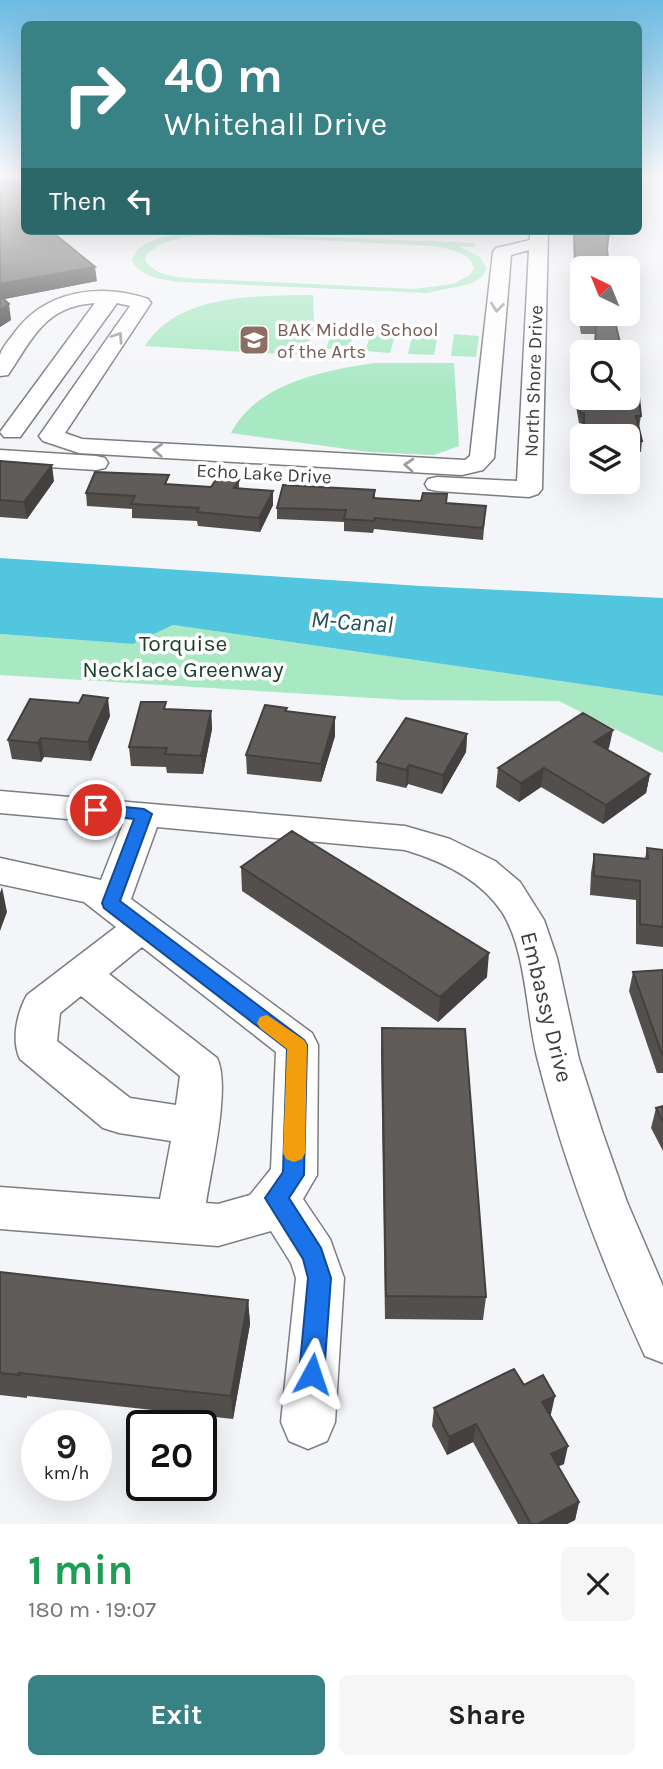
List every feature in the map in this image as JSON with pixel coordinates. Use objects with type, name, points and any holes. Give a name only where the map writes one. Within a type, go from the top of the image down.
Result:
[{"type":"street","points":[[6,432],[51,436],[79,446],[462,468],[474,465],[482,458],[502,252],[509,249]]},
{"type":"street","name":"North Shore Drive","points":[[529,489],[538,249]]},
{"type":"street","points":[[0,370],[40,315],[77,298],[109,297],[132,299],[141,303],[51,436]]},
{"type":"street","points":[[6,432],[109,297]]},
{"type":"street","name":"Echo Lake Drive","points":[[0,457],[529,489]]},
{"type":"street","name":"Embassy Drive","points":[[0,802],[405,838],[459,856],[494,879],[508,893],[526,920],[532,935],[550,1030],[583,1143],[610,1219],[663,1339]]},
{"type":"street","points":[[144,814],[126,915],[80,973],[41,1006],[35,1047],[119,1115],[196,1126]]},
{"type":"street","points":[[0,871],[95,891],[297,1045],[293,1175],[265,1212],[218,1225],[0,1208]]},
{"type":"street","points":[[80,973],[202,1070],[196,1126],[179,1222]]},
{"type":"street","points":[[276,1198],[313,1255],[320,1278],[308,1422]]},
{"type":"green space","points":[[138,249],[153,249],[145,260],[149,265],[168,275],[185,278],[414,289],[453,284],[470,275],[474,268],[472,263],[464,255],[449,249],[464,249],[480,257],[487,269],[482,277],[470,284],[427,293],[181,282],[147,275],[132,261]]},
{"type":"green space","points":[[313,295],[314,325],[307,351],[295,355],[145,346],[159,329],[177,316],[198,307],[244,298]]},
{"type":"green space","points":[[333,329],[355,330],[348,350],[326,349]]},
{"type":"green space","points":[[372,331],[396,332],[390,353],[365,351]]},
{"type":"green space","points":[[413,332],[438,334],[434,355],[408,354]]},
{"type":"green space","points":[[454,334],[479,336],[476,357],[451,356]]},
{"type":"green space","points":[[374,363],[454,363],[459,446],[434,455],[369,452],[231,433],[257,402],[274,391],[313,375]]},
{"type":"green space","name":"Torquise Necklace Greenway","points":[[173,625],[663,696],[663,753],[559,701],[405,700],[0,675],[0,634],[133,644]]},
{"type":"water","name":"M-Canal","points":[[0,558],[421,586],[663,598],[663,696],[173,625],[133,644],[0,634]]},
{"type":"building","points":[[0,249],[73,249],[95,267],[0,284]]},
{"type":"building","points":[[575,249],[607,249],[608,256],[575,256]]},
{"type":"building","points":[[0,296],[9,304],[0,310]]},
{"type":"building","points":[[596,326],[616,326],[619,340],[595,340]]},
{"type":"building","points":[[640,406],[641,416],[636,416],[638,424],[584,424],[584,413],[580,413],[580,410],[640,410]]},
{"type":"building","points":[[0,461],[52,465],[24,502],[0,500]]},
{"type":"building","points":[[95,472],[169,475],[165,484],[211,487],[217,478],[239,480],[234,488],[273,491],[259,518],[197,512],[199,508],[131,504],[135,496],[86,493]]},
{"type":"building","points":[[283,485],[375,490],[373,498],[421,501],[423,493],[447,494],[446,503],[486,506],[483,528],[375,518],[374,521],[344,519],[346,510],[277,508]]},
{"type":"building","points":[[83,695],[108,698],[88,742],[41,738],[38,743],[8,740],[30,699],[79,703]]},
{"type":"building","points":[[141,702],[166,702],[164,709],[211,711],[201,756],[165,754],[167,748],[129,747]]},
{"type":"building","points":[[265,705],[287,708],[285,711],[335,717],[321,764],[246,755]]},
{"type":"building","points":[[583,713],[613,730],[594,742],[650,774],[606,805],[544,768],[521,783],[498,768]]},
{"type":"building","points":[[406,718],[467,734],[443,775],[409,765],[406,770],[377,762]]},
{"type":"building","points":[[292,831],[489,953],[440,997],[241,867]]},
{"type":"building","points":[[647,848],[663,850],[663,927],[640,924],[640,881],[594,876],[594,854],[648,859]]},
{"type":"building","points":[[663,970],[663,1053],[662,1054],[633,972]]},
{"type":"building","points":[[382,1028],[465,1029],[486,1297],[386,1296]]},
{"type":"building","points":[[663,1106],[663,1122],[656,1108]]},
{"type":"building","points":[[0,1272],[248,1300],[231,1396],[0,1373]]},
{"type":"building","points":[[514,1369],[524,1385],[543,1375],[555,1396],[542,1402],[568,1446],[551,1454],[579,1502],[538,1524],[531,1524],[476,1424],[449,1437],[434,1408]]},
{"type":"slow traffic","points":[[267,1023],[297,1045],[294,1153]]},
{"type":"place","name":"BAK Middle School of the Arts","points":[[254,340]]},
{"type":"route","points":[[96,810],[144,814],[111,903],[297,1045],[293,1175],[276,1198],[313,1255],[320,1278],[312,1374]]}]
